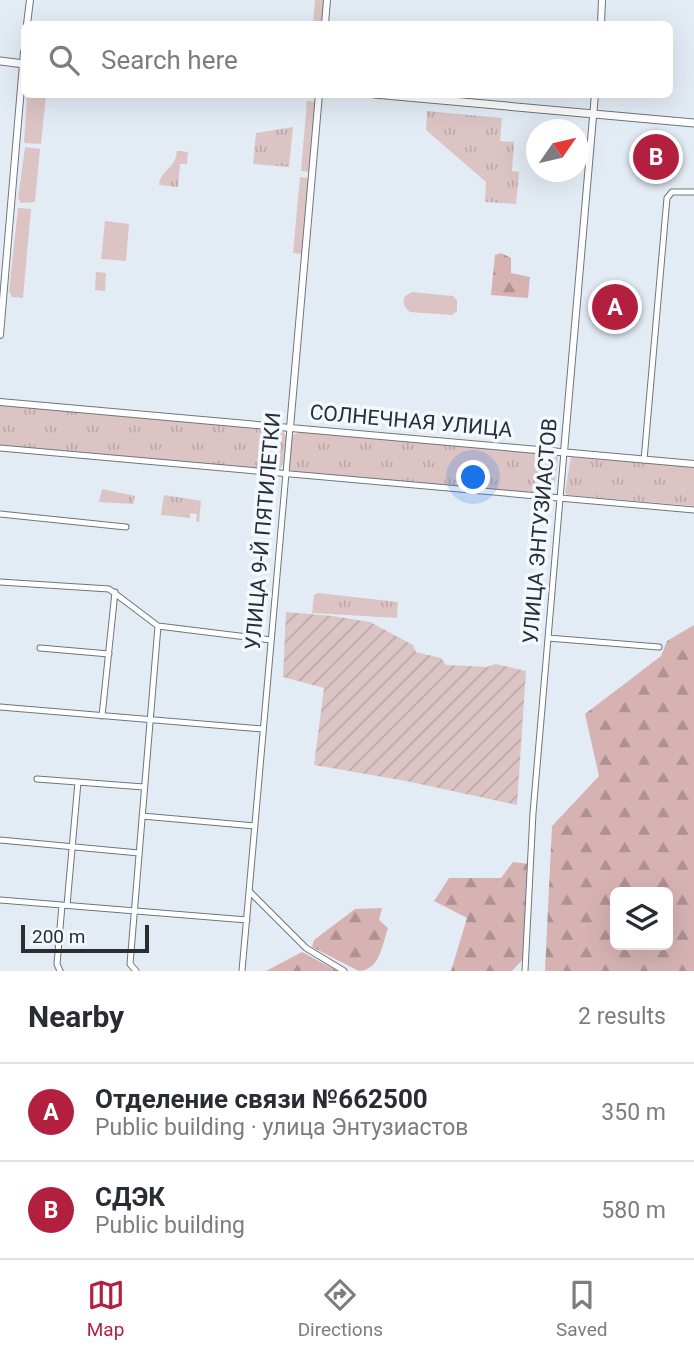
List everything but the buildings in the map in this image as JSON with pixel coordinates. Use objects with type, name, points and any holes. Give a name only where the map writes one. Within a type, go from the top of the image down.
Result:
[{"type":"main road","points":[[0,61],[21,64]]},
{"type":"main road","points":[[418,98],[694,123]]},
{"type":"street","points":[[27,21],[30,0]]},
{"type":"street","points":[[325,21],[327,0]]},
{"type":"street","points":[[601,21],[603,0]]},
{"type":"street","points":[[0,335],[21,98]]},
{"type":"street","name":"УЛИЦА 9-Й ПЯТИЛЕТКИ","points":[[242,971],[319,98]]},
{"type":"street","name":"УЛИЦА ЭНТУЗИАСТОВ","points":[[525,971],[533,813],[595,98]]},
{"type":"street","points":[[644,460],[667,198],[672,192],[694,192]]},
{"type":"street","name":"СОЛНЕЧНАЯ УЛИЦА","points":[[0,402],[694,464]]},
{"type":"street","points":[[0,448],[694,510]]},
{"type":"street","points":[[0,514],[126,527]]},
{"type":"street","points":[[0,582],[109,589],[158,626],[271,639]]},
{"type":"street","points":[[102,716],[115,592]]},
{"type":"street","points":[[136,971],[130,964],[148,719],[158,626]]},
{"type":"street","points":[[548,638],[659,647]]},
{"type":"street","points":[[40,648],[109,653]]},
{"type":"street","points":[[0,707],[263,729]]},
{"type":"street","points":[[37,779],[144,787]]},
{"type":"street","points":[[60,971],[57,964],[78,782]]},
{"type":"street","points":[[142,816],[255,826]]},
{"type":"street","points":[[0,840],[139,853]]},
{"type":"street","points":[[250,892],[306,948],[344,971]]},
{"type":"street","points":[[0,900],[247,920]]},
{"type":"green space","points":[[315,0],[325,0],[323,21],[313,21]]},
{"type":"green space","points":[[27,98],[46,98],[41,144],[24,143]]},
{"type":"green space","points":[[307,101],[316,102],[310,172],[301,171]]},
{"type":"green space","points":[[427,111],[502,118],[500,141],[514,142],[512,171],[519,172],[516,204],[485,202],[486,182],[426,130]]},
{"type":"green space","points":[[293,127],[289,167],[253,164],[256,133]]},
{"type":"green space","points":[[25,147],[40,149],[35,202],[21,203],[18,198]]},
{"type":"green space","points":[[177,151],[188,152],[187,164],[180,164],[178,187],[159,185],[162,176],[176,157]]},
{"type":"green space","points":[[300,177],[309,178],[302,254],[293,253]]},
{"type":"green space","points":[[18,208],[31,209],[23,298],[12,297],[9,291]]},
{"type":"green space","points":[[105,221],[129,224],[126,261],[101,259]]},
{"type":"green space","points":[[501,253],[511,258],[511,273],[530,277],[528,298],[491,295],[495,255]]},
{"type":"green space","points":[[96,272],[106,273],[105,291],[95,290]]},
{"type":"green space","points":[[412,292],[453,296],[457,300],[457,311],[452,315],[410,312],[404,301],[405,296]]},
{"type":"green space","points":[[0,405],[282,430],[286,436],[283,464],[279,470],[0,445]]},
{"type":"green space","points":[[299,432],[553,453],[558,457],[554,490],[550,494],[292,472],[289,468],[292,436]]},
{"type":"green space","points":[[571,457],[694,467],[694,506],[567,495],[565,492]]},
{"type":"green space","points":[[102,489],[135,496],[133,504],[99,502]]},
{"type":"green space","points":[[164,495],[196,500],[195,511],[162,507]]},
{"type":"green space","points":[[196,500],[201,501],[199,522],[196,521],[197,514],[190,513],[190,518],[161,515],[162,507],[195,511]]},
{"type":"green space","points":[[318,593],[398,602],[397,618],[312,613],[314,595]]},
{"type":"green space","points":[[286,612],[370,622],[413,645],[416,652],[441,658],[446,665],[487,667],[496,664],[526,671],[517,805],[314,765],[324,688],[283,677]]},
{"type":"green space","points":[[694,625],[694,971],[545,971],[552,826],[599,776],[585,714],[661,656],[667,641]]},
{"type":"green space","points":[[513,862],[530,864],[523,959],[512,971],[451,971],[467,918],[434,901],[449,878],[501,878]]},
{"type":"green space","points":[[382,908],[379,920],[388,928],[379,956],[366,970],[359,971],[312,947],[314,940],[355,909]]},
{"type":"green space","points":[[302,952],[337,971],[266,971]]},
{"type":"place","name":"СДЭК","points":[[656,157]]},
{"type":"place","name":"Отделение связи №662500","points":[[615,307]]}]
